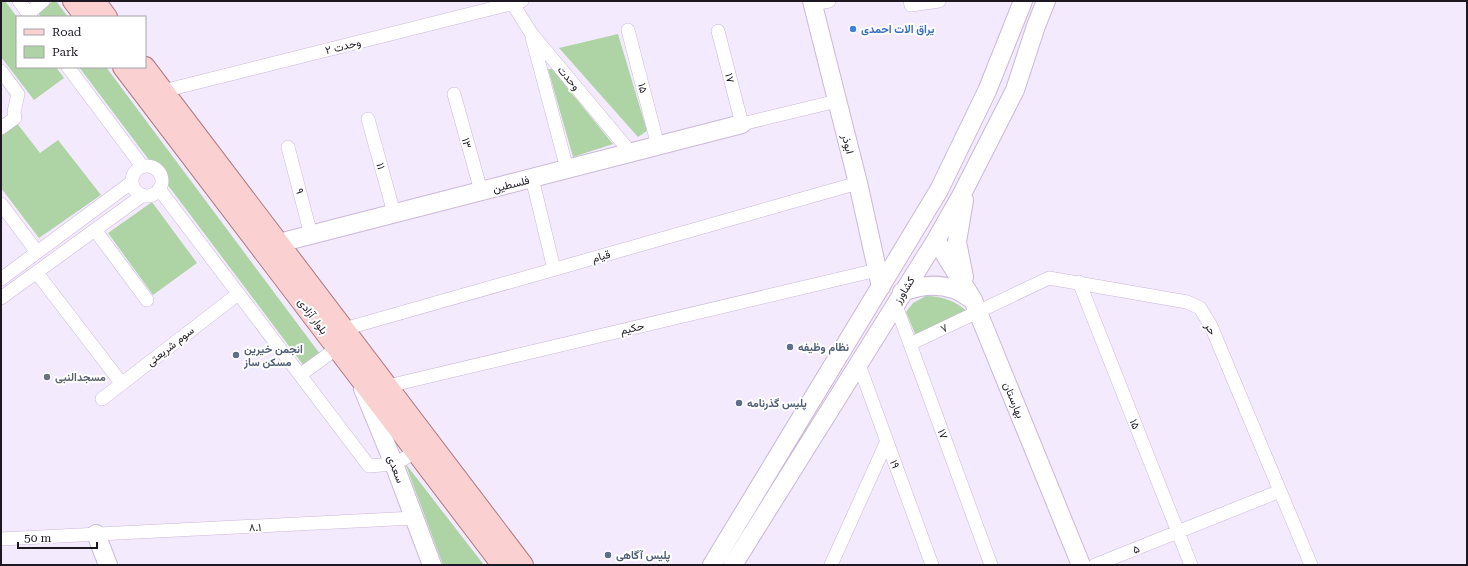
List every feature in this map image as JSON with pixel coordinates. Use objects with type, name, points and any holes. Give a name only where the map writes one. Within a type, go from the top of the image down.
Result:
[{"type":"main road","points":[[73,1],[84,16]]},
{"type":"main road","points":[[95,1],[106,16]]},
{"type":"main road","name":"کشاورز","points":[[712,565],[940,190],[987,90],[1023,1]]},
{"type":"main road","name":"کشاورز","points":[[733,565],[858,362],[936,240],[966,186],[1015,90],[1036,26],[1046,1]]},
{"type":"main road","name":"ابوذر","points":[[818,2],[837,101],[858,183],[881,287]]},
{"type":"main road","name":"بلوار آزادی","points":[[124,68],[279,243],[523,565]]},
{"type":"main road","name":"بلوار آزادی","points":[[146,68],[163,91],[191,142],[337,348],[502,565]]},
{"type":"main road","points":[[836,360],[856,339],[911,254],[922,246],[936,240],[943,203],[987,90]]},
{"type":"main road","name":"فلسطین","points":[[279,243],[742,124]]},
{"type":"main road","points":[[966,186],[957,242],[962,273],[976,306]]},
{"type":"main road","name":"بهارستان","points":[[936,240],[976,306],[1081,565]]},
{"type":"main road","points":[[899,298],[916,286],[938,285],[961,292],[976,306]]},
{"type":"main road","name":"سعدی","points":[[357,375],[394,464],[432,565]]},
{"type":"main road","points":[[757,491],[773,501]]},
{"type":"main road","points":[[96,534],[108,565]]},
{"type":"street","points":[[19,1],[30,15],[43,1]]},
{"type":"street","points":[[910,3],[939,1]]},
{"type":"street","name":"وحدت","points":[[515,2],[532,33],[631,153]]},
{"type":"street","name":"وحدت ۲","points":[[163,91],[515,2]]},
{"type":"street","name":"۱۵","points":[[628,30],[658,146]]},
{"type":"street","name":"۱۷","points":[[718,31],[742,124]]},
{"type":"street","points":[[532,33],[567,169]]},
{"type":"street","points":[[69,68],[142,166]]},
{"type":"street","points":[[1,71],[18,94],[14,112],[15,118],[1,128]]},
{"type":"street","name":"۱۳","points":[[454,94],[481,191]]},
{"type":"street","points":[[742,124],[837,101]]},
{"type":"street","name":"۱۱","points":[[368,119],[394,213]]},
{"type":"street","name":"۹","points":[[288,148],[311,235]]},
{"type":"street","points":[[142,166],[152,166],[159,172],[162,180],[159,189],[152,195],[143,195],[136,190],[132,182],[134,172],[142,166]]},
{"type":"street","points":[[532,178],[554,269]]},
{"type":"street","points":[[1,279],[132,182]]},
{"type":"street","name":"قیام","points":[[344,329],[858,183]]},
{"type":"street","points":[[159,189],[369,466],[394,464],[416,452]]},
{"type":"street","points":[[1,298],[143,195]]},
{"type":"street","points":[[1,204],[37,252]]},
{"type":"street","points":[[94,230],[147,300]]},
{"type":"street","name":"حکیم","points":[[388,386],[877,270]]},
{"type":"street","points":[[37,272],[122,384]]},
{"type":"street","name":"حر","points":[[976,306],[1049,278],[1187,302],[1200,308],[1211,326],[1311,565]]},
{"type":"street","name":"۱۵","points":[[1079,282],[1192,565]]},
{"type":"street","name":"سوم شریعتی","points":[[102,399],[238,294]]},
{"type":"street","name":"۱۷","points":[[899,298],[910,344],[991,565]]},
{"type":"street","name":"۷","points":[[910,344],[976,306]]},
{"type":"street","points":[[300,375],[337,348]]},
{"type":"street","name":"۱۹","points":[[858,362],[932,565]]},
{"type":"street","points":[[831,565],[887,442]]},
{"type":"street","name":"۵","points":[[1095,565],[1280,491]]},
{"type":"street","name":"۸.۱","points":[[1,539],[268,527],[414,518]]},
{"type":"green space","points":[[1,1],[5,1],[16,16],[16,68],[57,68],[64,78],[34,100],[1,57]]},
{"type":"green space","points":[[53,1],[56,1],[67,16],[40,16],[38,13]]},
{"type":"green space","points":[[618,34],[647,131],[638,137],[559,48]]},
{"type":"green space","points":[[80,68],[107,68],[320,354],[304,366]]},
{"type":"green space","points":[[548,69],[552,69],[613,144],[573,157]]},
{"type":"green space","points":[[16,122],[40,153],[58,140],[101,195],[39,238],[1,188],[1,132]]},
{"type":"green space","points":[[152,202],[197,263],[153,295],[108,233]]},
{"type":"green space","points":[[926,296],[948,300],[968,312],[916,336],[906,312],[913,303]]},
{"type":"green space","points":[[405,463],[484,565],[443,565]]},
{"type":"place","name":"یراق الات احمدی","points":[[853,29]]},
{"type":"place","name":"نظام وظیفه","points":[[790,347]]},
{"type":"place","name":"انجمن خیرین مسکن ساز","points":[[236,355]]},
{"type":"place","name":"مسجدالنبی","points":[[47,377]]},
{"type":"place","name":"پلیس گذرنامه","points":[[739,403]]},
{"type":"place","name":"پلیس آگاهی","points":[[608,555]]}]
